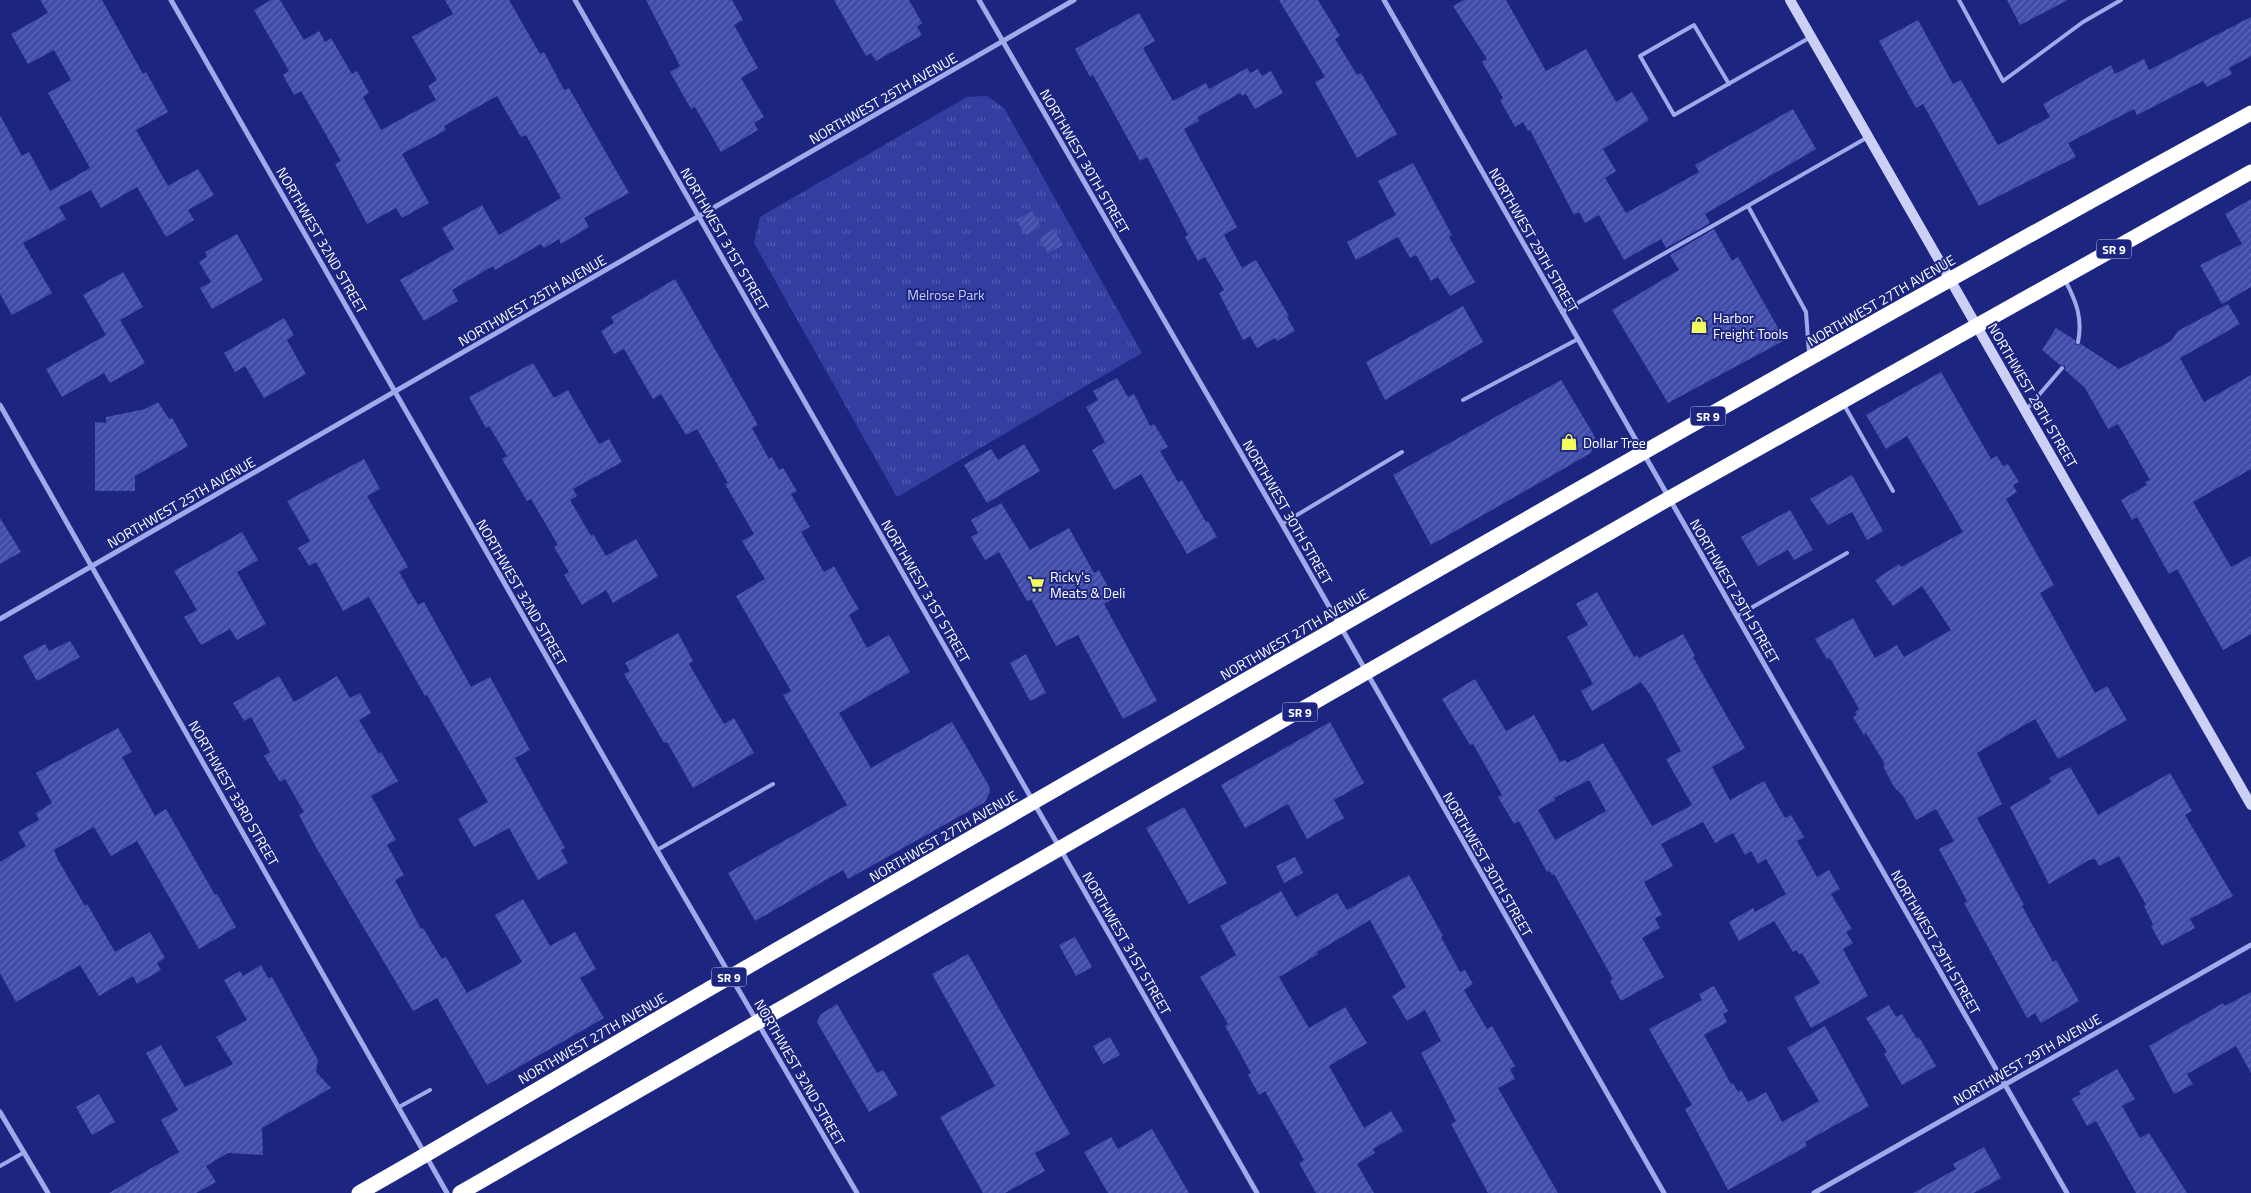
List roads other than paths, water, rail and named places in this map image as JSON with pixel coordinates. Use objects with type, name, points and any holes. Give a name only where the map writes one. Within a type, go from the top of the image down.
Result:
[{"type":"highway","name":"NORTHWEST 27TH AVENUE","points":[[359,1193],[731,976],[1340,626],[1950,279],[2251,113]]},
{"type":"highway","name":"SR 9","points":[[460,1193],[1668,499],[2251,172]]},
{"type":"street","name":"NORTHWEST 32ND STREET","points":[[171,0],[657,850],[857,1193]]},
{"type":"street","name":"NORTHWEST 31ST STREET","points":[[575,0],[1257,1193]]},
{"type":"street","name":"NORTHWEST 30TH STREET","points":[[979,0],[1282,524],[1664,1193]]},
{"type":"street","name":"NORTHWEST 25TH AVENUE","points":[[0,619],[1074,0]]},
{"type":"street","name":"NORTHWEST 29TH STREET","points":[[1384,0],[1642,454],[1737,616],[2067,1193]]},
{"type":"street","name":"NORTHWEST 28TH STREET","points":[[1790,0],[2251,805]]},
{"type":"street","name":"NORTHWEST 33RD STREET","points":[[0,405],[447,1193]]},
{"type":"street","name":"NORTHWEST 29TH AVENUE","points":[[1814,1193],[2251,945]]},
{"type":"street","points":[[0,1112],[48,1193]]},
{"type":"lane","points":[[1959,0],[2003,81],[2083,22],[2121,0]]},
{"type":"lane","points":[[1729,84],[1694,24],[1640,56],[1674,115],[1729,84],[1811,36]]},
{"type":"lane","points":[[1562,312],[1869,136]]},
{"type":"lane","points":[[1748,206],[1806,312],[1809,359]]},
{"type":"lane","points":[[2064,277],[2078,304],[2081,328],[2078,342]]},
{"type":"lane","points":[[1463,400],[1578,339]]},
{"type":"lane","points":[[2026,410],[2062,368]]},
{"type":"lane","points":[[1842,401],[1893,491]]},
{"type":"lane","points":[[1282,524],[1402,452]]},
{"type":"lane","points":[[1737,616],[1847,553]]},
{"type":"lane","points":[[657,850],[773,784]]},
{"type":"lane","points":[[399,1107],[430,1090]]},
{"type":"lane","points":[[0,1166],[23,1153]]},
{"type":"place","name":"Harbor Freight Tools","points":[[1699,325]]},
{"type":"place","name":"Dollar Tree","points":[[1569,442]]},
{"type":"place","name":"Ricky's Meats & Deli","points":[[1036,584]]},
{"type":"park label","name":"Melrose Park","points":[[946,294]]}]
